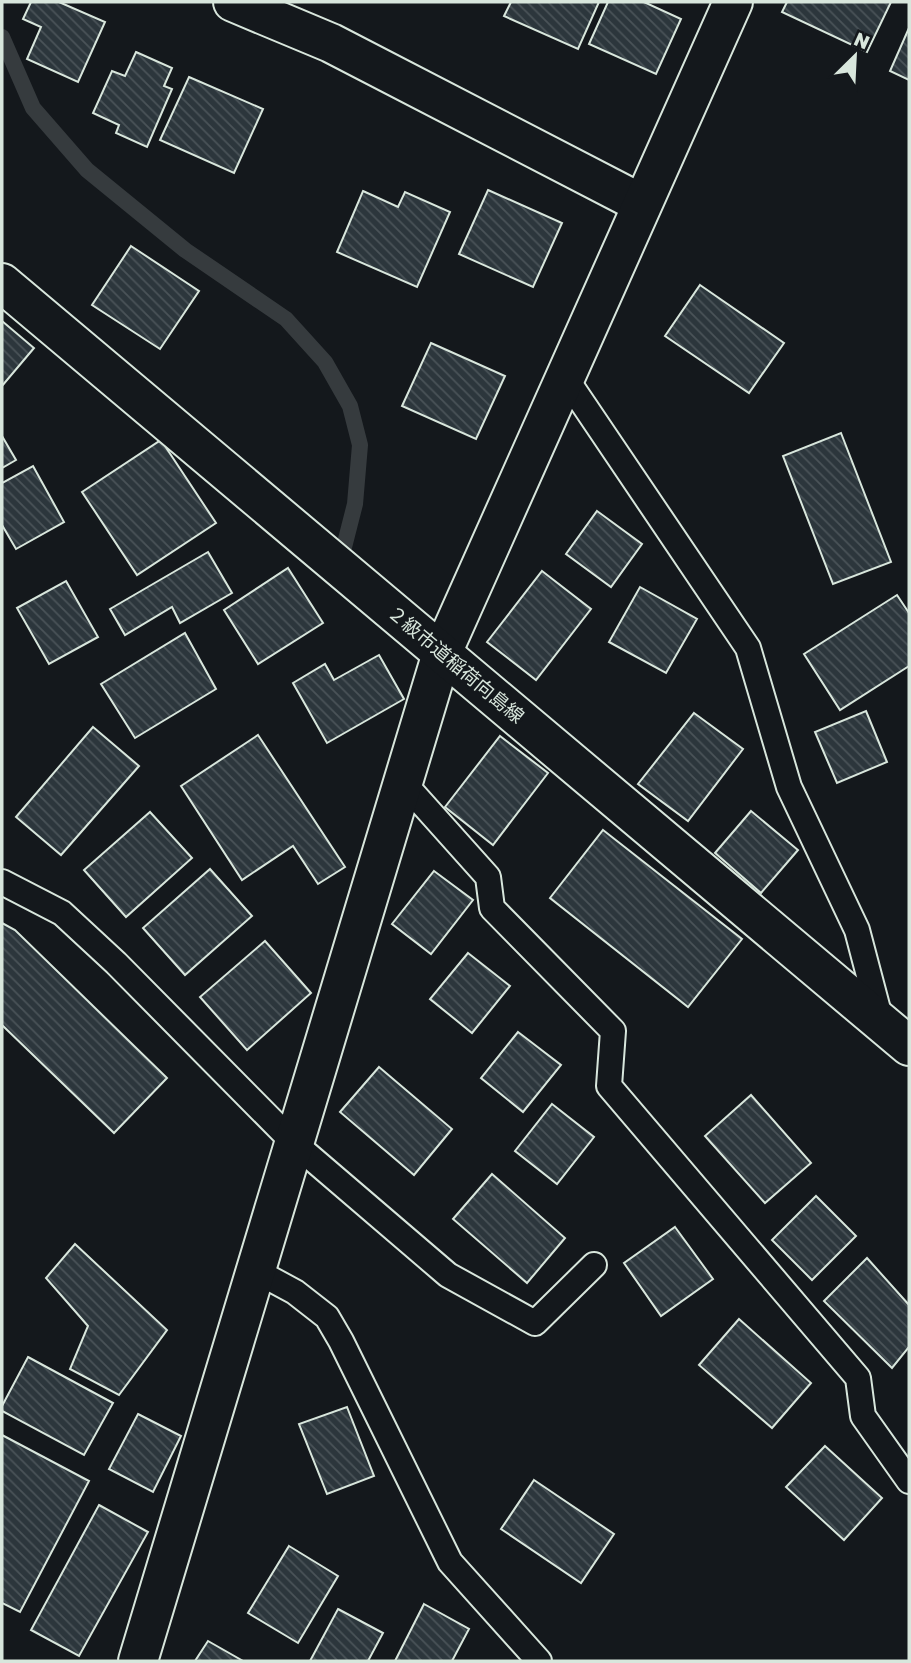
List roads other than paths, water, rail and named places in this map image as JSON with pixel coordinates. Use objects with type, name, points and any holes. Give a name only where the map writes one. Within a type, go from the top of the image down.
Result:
[{"type":"street","points":[[233,2],[331,43],[642,204]]},
{"type":"street","points":[[138,1661],[442,653],[733,2]]},
{"type":"street","name":"２級市道稲荷向島線","points":[[2,283],[895,1034]]},
{"type":"lane","points":[[565,377],[748,648],[789,787],[857,930],[895,1034]]},
{"type":"lane","points":[[403,782],[488,877],[492,908],[613,1031],[609,1086],[858,1378],[863,1416],[909,1481]]},
{"type":"lane","points":[[2,881],[62,913],[116,963],[294,1143],[448,1275],[535,1323],[594,1265]]},
{"type":"lane","points":[[256,1271],[295,1292],[327,1317],[450,1562],[539,1661]]},
{"type":"waterway","points":[[2,37],[33,108],[87,170],[185,250],[286,319],[325,362],[350,406],[360,445],[355,504],[343,551]]}]
